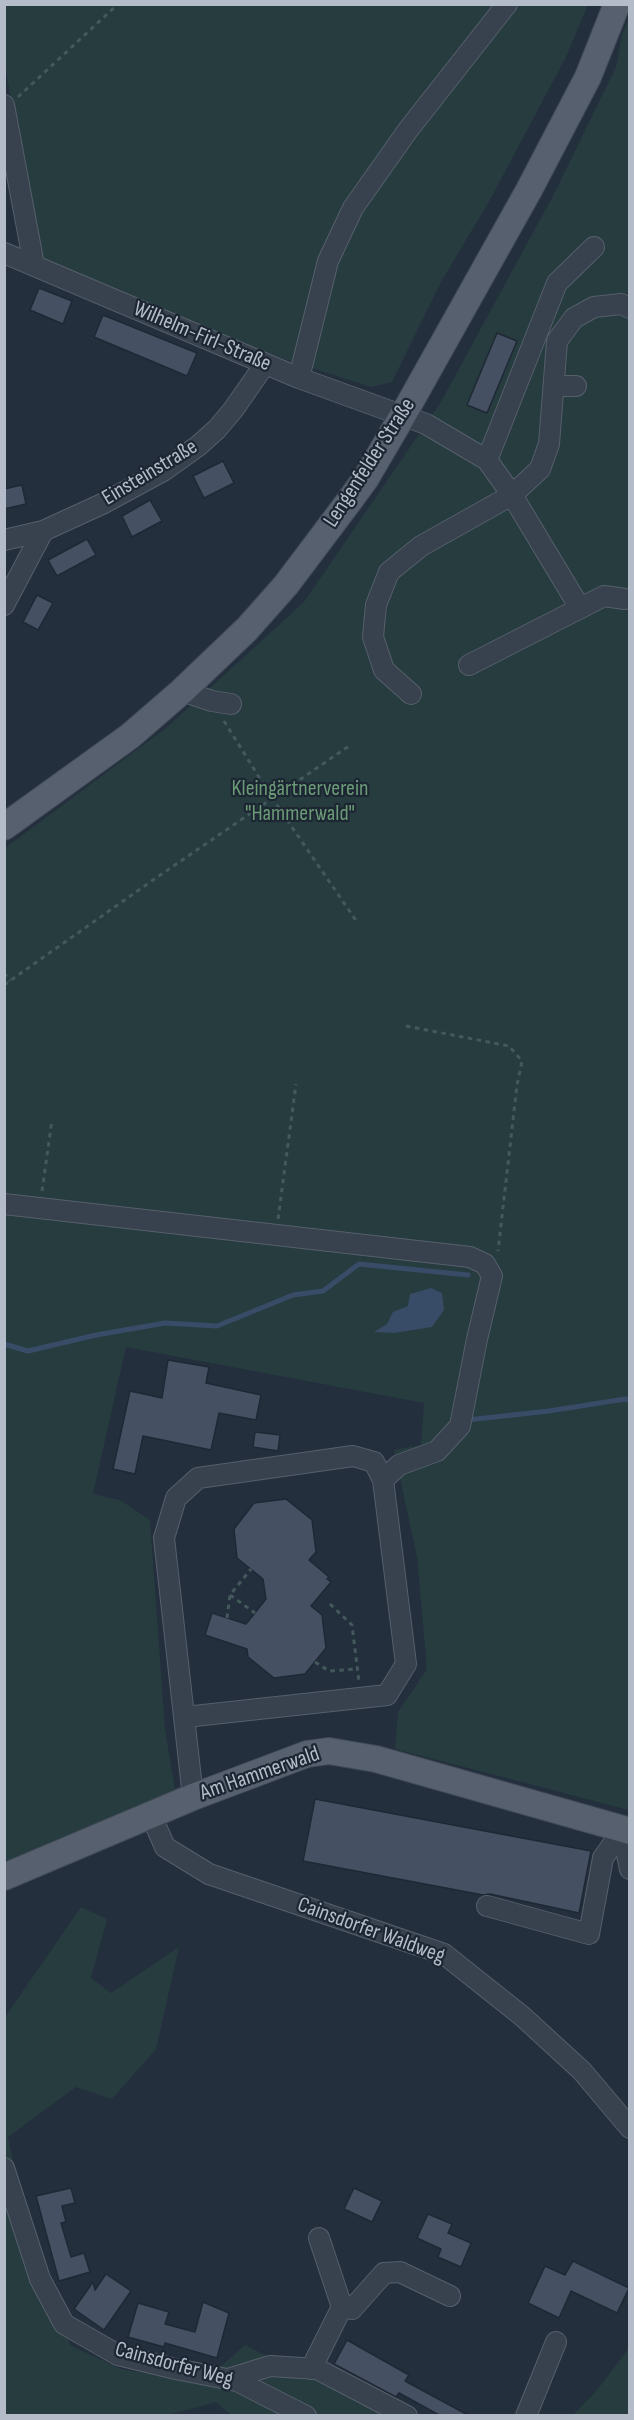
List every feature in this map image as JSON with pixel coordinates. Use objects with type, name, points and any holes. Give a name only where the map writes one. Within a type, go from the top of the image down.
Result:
[{"type":"main road","name":"Lengenfelder Straße","points":[[4,827],[130,736],[182,691],[247,629],[286,585],[366,478],[539,169],[588,76],[617,4]]},
{"type":"main road","name":"Am Hammerwald","points":[[4,1877],[193,1797],[307,1754],[329,1751],[386,1762],[626,1831]]},
{"type":"street","points":[[299,378],[328,261],[353,208],[408,130],[507,4]]},
{"type":"street","points":[[5,106],[34,265]]},
{"type":"street","points":[[580,608],[512,495],[487,460],[557,283],[594,247]]},
{"type":"street","name":"Wilhelm-Firl-Straße","points":[[4,253],[299,378],[426,424],[487,460]]},
{"type":"street","points":[[411,694],[384,670],[373,637],[376,605],[389,572],[421,546],[512,495],[540,469],[549,444],[557,341],[574,318],[594,307],[621,304],[630,308]]},
{"type":"street","name":"Einsteinstraße","points":[[4,540],[44,531],[102,504],[163,471],[198,446],[233,410],[265,364]]},
{"type":"street","points":[[555,386],[576,386]]},
{"type":"street","points":[[4,605],[44,531]]},
{"type":"street","points":[[469,665],[604,596],[625,599]]},
{"type":"street","points":[[182,691],[221,703]]},
{"type":"street","points":[[4,1204],[470,1257],[485,1264],[492,1276],[460,1426],[437,1451],[399,1465],[383,1480]]},
{"type":"street","points":[[185,1717],[387,1695],[406,1664],[383,1480],[374,1462],[353,1456],[198,1478],[176,1498],[164,1538],[169,1600],[193,1797]]},
{"type":"street","name":"Cainsdorfer Waldweg","points":[[151,1815],[165,1847],[209,1874],[444,1954],[522,2016],[582,2072],[630,2128]]},
{"type":"street","points":[[626,1831],[630,1869]]},
{"type":"street","points":[[487,1906],[589,1934],[603,1858],[626,1831]]},
{"type":"street","name":"Cainsdorfer Weg","points":[[4,2168],[40,2279],[64,2324],[118,2355],[237,2380],[306,2415]]},
{"type":"street","points":[[311,2369],[342,2307],[320,2238]]},
{"type":"street","points":[[342,2307],[352,2309],[384,2273],[400,2272],[450,2296]]},
{"type":"street","points":[[526,2415],[555,2342]]},
{"type":"street","points":[[228,2379],[270,2366],[317,2369],[407,2415]]},
{"type":"path","points":[[5,106],[44,74],[118,4]]},
{"type":"path","points":[[221,703],[272,798],[357,922]]},
{"type":"path","points":[[4,986],[349,746]]},
{"type":"path","points":[[4,973],[10,981]]},
{"type":"path","points":[[406,1026],[509,1046],[522,1061],[517,1085],[499,1246],[492,1276]]},
{"type":"path","points":[[277,1236],[296,1084]]},
{"type":"path","points":[[41,1208],[52,1120]]},
{"type":"path","points":[[227,1618],[230,1595],[251,1569]]},
{"type":"path","points":[[230,1595],[255,1613]]},
{"type":"path","points":[[330,1604],[352,1625],[361,1699]]},
{"type":"path","points":[[315,1662],[329,1671],[357,1669]]},
{"type":"green space","points":[[4,5],[588,5],[565,59],[491,198],[441,282],[392,382],[371,387],[284,359],[161,311],[39,258],[5,65]]},
{"type":"green space","name":"Kleingärtnerverein \"Hammerwald\"","points":[[629,17],[629,1810],[395,1749],[398,1712],[427,1669],[417,1557],[394,1450],[421,1445],[424,1403],[126,1347],[93,1494],[120,1500],[150,1520],[165,1729],[175,1790],[5,1863],[5,848],[166,728],[304,602],[441,402],[555,192],[616,67],[622,35]]},
{"type":"green space","points":[[81,1907],[107,1919],[91,1978],[111,1993],[179,1947],[156,2049],[112,2099],[76,2087],[8,2137],[19,2190],[70,2345],[121,2369],[203,2382],[245,2345],[383,2415],[320,2415],[305,2409],[293,2415],[231,2415],[216,2402],[168,2415],[5,2416],[5,2017]]},
{"type":"green space","points":[[629,2348],[629,2415],[573,2415],[597,2390]]},
{"type":"water","points":[[431,1288],[442,1293],[444,1310],[432,1327],[394,1333],[374,1332],[387,1324],[393,1312],[408,1306],[410,1294]]},
{"type":"building","points":[[39,288],[72,301],[63,324],[30,310]]},
{"type":"building","points":[[103,315],[197,353],[187,376],[94,337]]},
{"type":"building","points":[[497,333],[517,341],[487,413],[467,405]]},
{"type":"building","points":[[223,461],[234,483],[204,498],[193,476]]},
{"type":"building","points":[[22,485],[26,504],[4,509],[4,489]]},
{"type":"building","points":[[150,500],[162,521],[132,537],[122,516]]},
{"type":"building","points":[[87,539],[96,555],[57,576],[48,560]]},
{"type":"building","points":[[37,595],[53,603],[38,630],[23,622]]},
{"type":"building","points":[[168,1360],[209,1367],[206,1383],[261,1395],[256,1420],[219,1413],[211,1450],[143,1436],[135,1474],[113,1469],[130,1391],[162,1398]]},
{"type":"building","points":[[255,1432],[280,1435],[278,1451],[253,1447]]},
{"type":"building","points":[[286,1499],[312,1520],[316,1552],[309,1560],[329,1577],[327,1579],[331,1582],[311,1606],[322,1615],[326,1648],[305,1674],[274,1678],[248,1657],[247,1649],[205,1635],[212,1613],[246,1624],[266,1599],[263,1579],[237,1558],[234,1529],[254,1503]]},
{"type":"building","points":[[315,1799],[591,1851],[579,1913],[490,1894],[483,1895],[303,1861]]},
{"type":"building","points":[[71,2188],[75,2203],[62,2206],[66,2222],[61,2223],[71,2257],[84,2253],[90,2272],[59,2281],[36,2196]]},
{"type":"building","points":[[354,2188],[382,2201],[372,2222],[344,2209]]},
{"type":"building","points":[[428,2214],[452,2224],[448,2233],[471,2243],[461,2267],[438,2257],[441,2249],[417,2238]]},
{"type":"building","points":[[573,2261],[629,2288],[617,2313],[571,2291],[559,2318],[528,2303],[545,2266],[565,2275]]},
{"type":"building","points":[[106,2274],[131,2291],[104,2330],[74,2309],[93,2282],[95,2290]]},
{"type":"building","points":[[203,2302],[229,2313],[217,2358],[165,2343],[164,2347],[128,2337],[138,2303],[169,2312],[165,2324],[195,2332]]},
{"type":"building","points":[[347,2340],[409,2375],[405,2381],[468,2415],[439,2415],[399,2393],[396,2397],[334,2364]]},
{"type":"waterway","points":[[4,1344],[28,1351],[96,1335],[165,1323],[217,1326],[293,1295],[323,1291],[359,1264],[468,1275]]},
{"type":"waterway","points":[[467,1420],[630,1400]]}]
